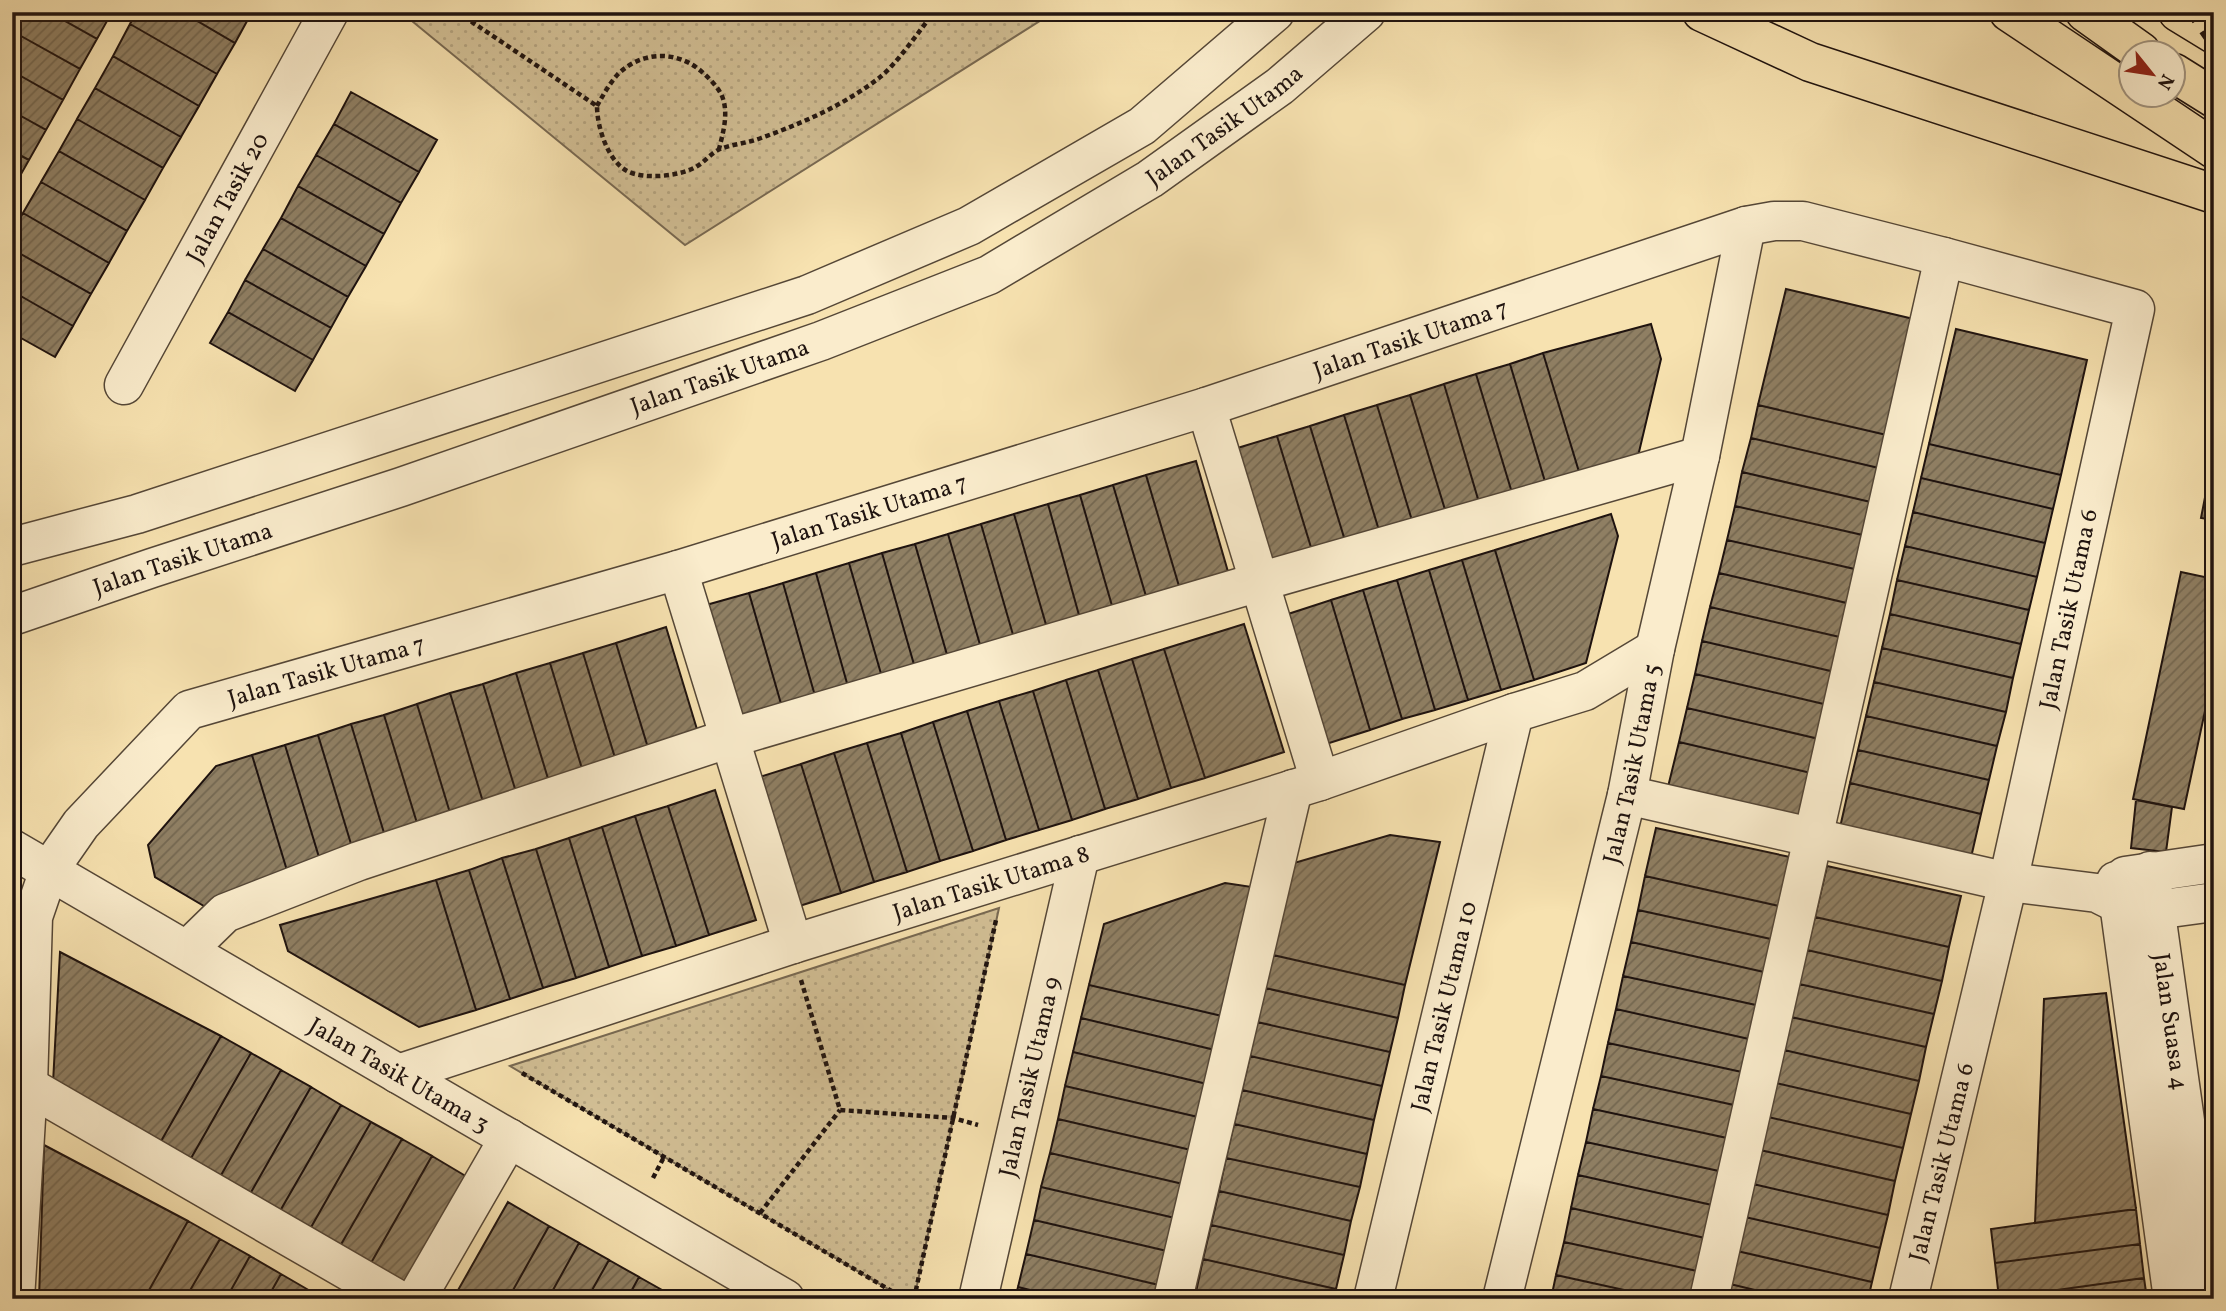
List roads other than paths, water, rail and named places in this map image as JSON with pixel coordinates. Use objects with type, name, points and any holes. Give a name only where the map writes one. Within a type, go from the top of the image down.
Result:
[{"type":"highway","points":[[1702,12],[1810,62],[2214,194]]},
{"type":"highway","points":[[2008,12],[2214,149]]},
{"type":"highway","points":[[2085,12],[2121,38]]},
{"type":"highway","points":[[2178,12],[2214,34]]},
{"type":"highway","points":[[2188,82],[2214,98]]},
{"type":"street","name":"Jalan Tasik 20","points":[[124,385],[329,12]]},
{"type":"street","name":"Jalan Tasik Utama","points":[[12,547],[137,514],[807,295],[969,226],[1142,126],[1275,12]]},
{"type":"street","name":"Jalan Tasik Utama","points":[[12,616],[401,487],[821,341],[989,275],[1150,179],[1280,86],[1366,12]]},
{"type":"street","name":"Jalan Tasik Utama 6","points":[[1746,226],[1774,221],[1803,221],[2135,309],[2008,882],[1908,1299]]},
{"type":"street","name":"Jalan Tasik Utama 7","points":[[15,1299],[15,1262],[28,1086],[33,917],[49,870],[81,824],[189,710],[678,570],[1206,407],[1746,226]]},
{"type":"street","name":"Jalan Tasik Utama 5","points":[[1502,1299],[1627,795],[1655,649],[1700,456],[1746,226]]},
{"type":"street","points":[[1709,1299],[1944,257]]},
{"type":"street","points":[[1173,1299],[1306,785],[1259,582],[1206,407]]},
{"type":"street","points":[[187,950],[225,913],[359,861],[730,738],[1259,582],[1700,456]]},
{"type":"street","points":[[137,514],[152,568]]},
{"type":"street","points":[[678,570],[796,958]]},
{"type":"street","points":[[12,632],[57,601]]},
{"type":"street","name":"Jalan Tasik Utama 8","points":[[398,1074],[796,958],[1080,855],[1306,785],[1585,691],[1655,649]]},
{"type":"street","points":[[1585,691],[1638,734]]},
{"type":"street","name":"Jalan Tasik Utama 10","points":[[1373,1299],[1514,713]]},
{"type":"street","points":[[1627,795],[2008,882],[2127,891],[2214,902]]},
{"type":"street","name":"Jalan Tasik Utama 3","points":[[12,849],[785,1299]]},
{"type":"street","name":"Jalan Tasik Utama 9","points":[[978,1299],[1080,855]]},
{"type":"street","points":[[2127,891],[2214,863]]},
{"type":"street","name":"Jalan Suasa 4","points":[[2127,891],[2181,1107],[2210,1299]]},
{"type":"street","points":[[28,1086],[397,1299]]},
{"type":"street","name":"Jalan Suasa 4","points":[[2173,1299],[2181,1107]]},
{"type":"street","points":[[416,1299],[509,1138]]},
{"type":"railway","points":[[2188,12],[2214,50]]}]
